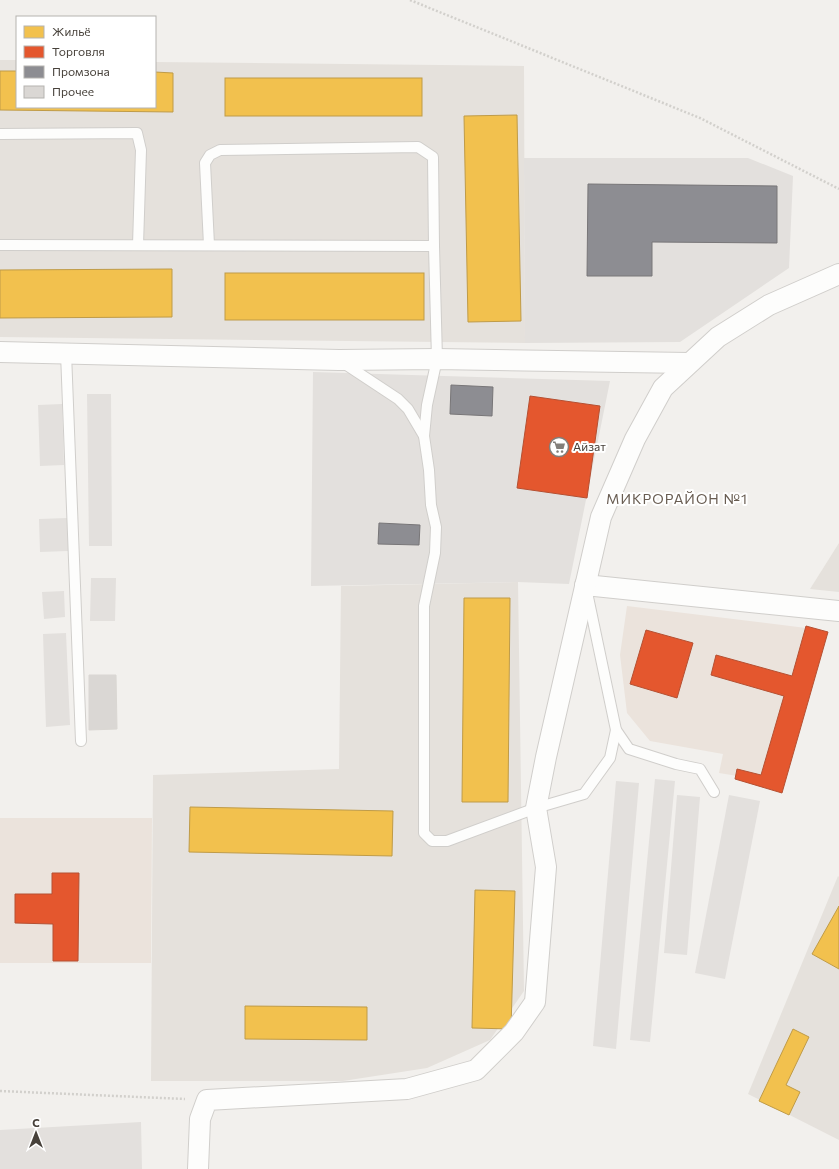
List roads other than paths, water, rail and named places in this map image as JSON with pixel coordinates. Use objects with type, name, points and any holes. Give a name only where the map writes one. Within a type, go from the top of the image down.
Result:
[{"type":"street","points":[[198,1169],[200,1119],[207,1100],[407,1089],[476,1070],[514,1032],[535,1002],[546,867],[536,808],[601,517],[635,439],[663,388],[718,337],[769,305],[839,274]]},
{"type":"street","points":[[0,352],[339,360],[437,359],[689,364]]},
{"type":"street","points":[[585,585],[839,611]]},
{"type":"lane","points":[[0,134],[137,134],[141,150],[138,245]]},
{"type":"lane","points":[[209,245],[205,163],[210,155],[220,150],[418,147],[433,157],[437,359],[427,405],[424,436],[429,470],[431,505],[436,527],[435,553],[424,606],[424,833],[432,841],[447,841],[536,808],[584,794],[610,758],[616,730]]},
{"type":"lane","points":[[0,245],[434,246]]},
{"type":"lane","points":[[66,353],[81,740]]},
{"type":"lane","points":[[339,360],[398,399],[408,409],[424,436]]},
{"type":"lane","points":[[585,585],[616,730],[629,749],[700,770],[714,792]]},
{"type":"place","name":"Айзат","points":[[559,447]]},
{"type":"district","name":"МИКРОРАЙОН №1","points":[[677,499]]}]
